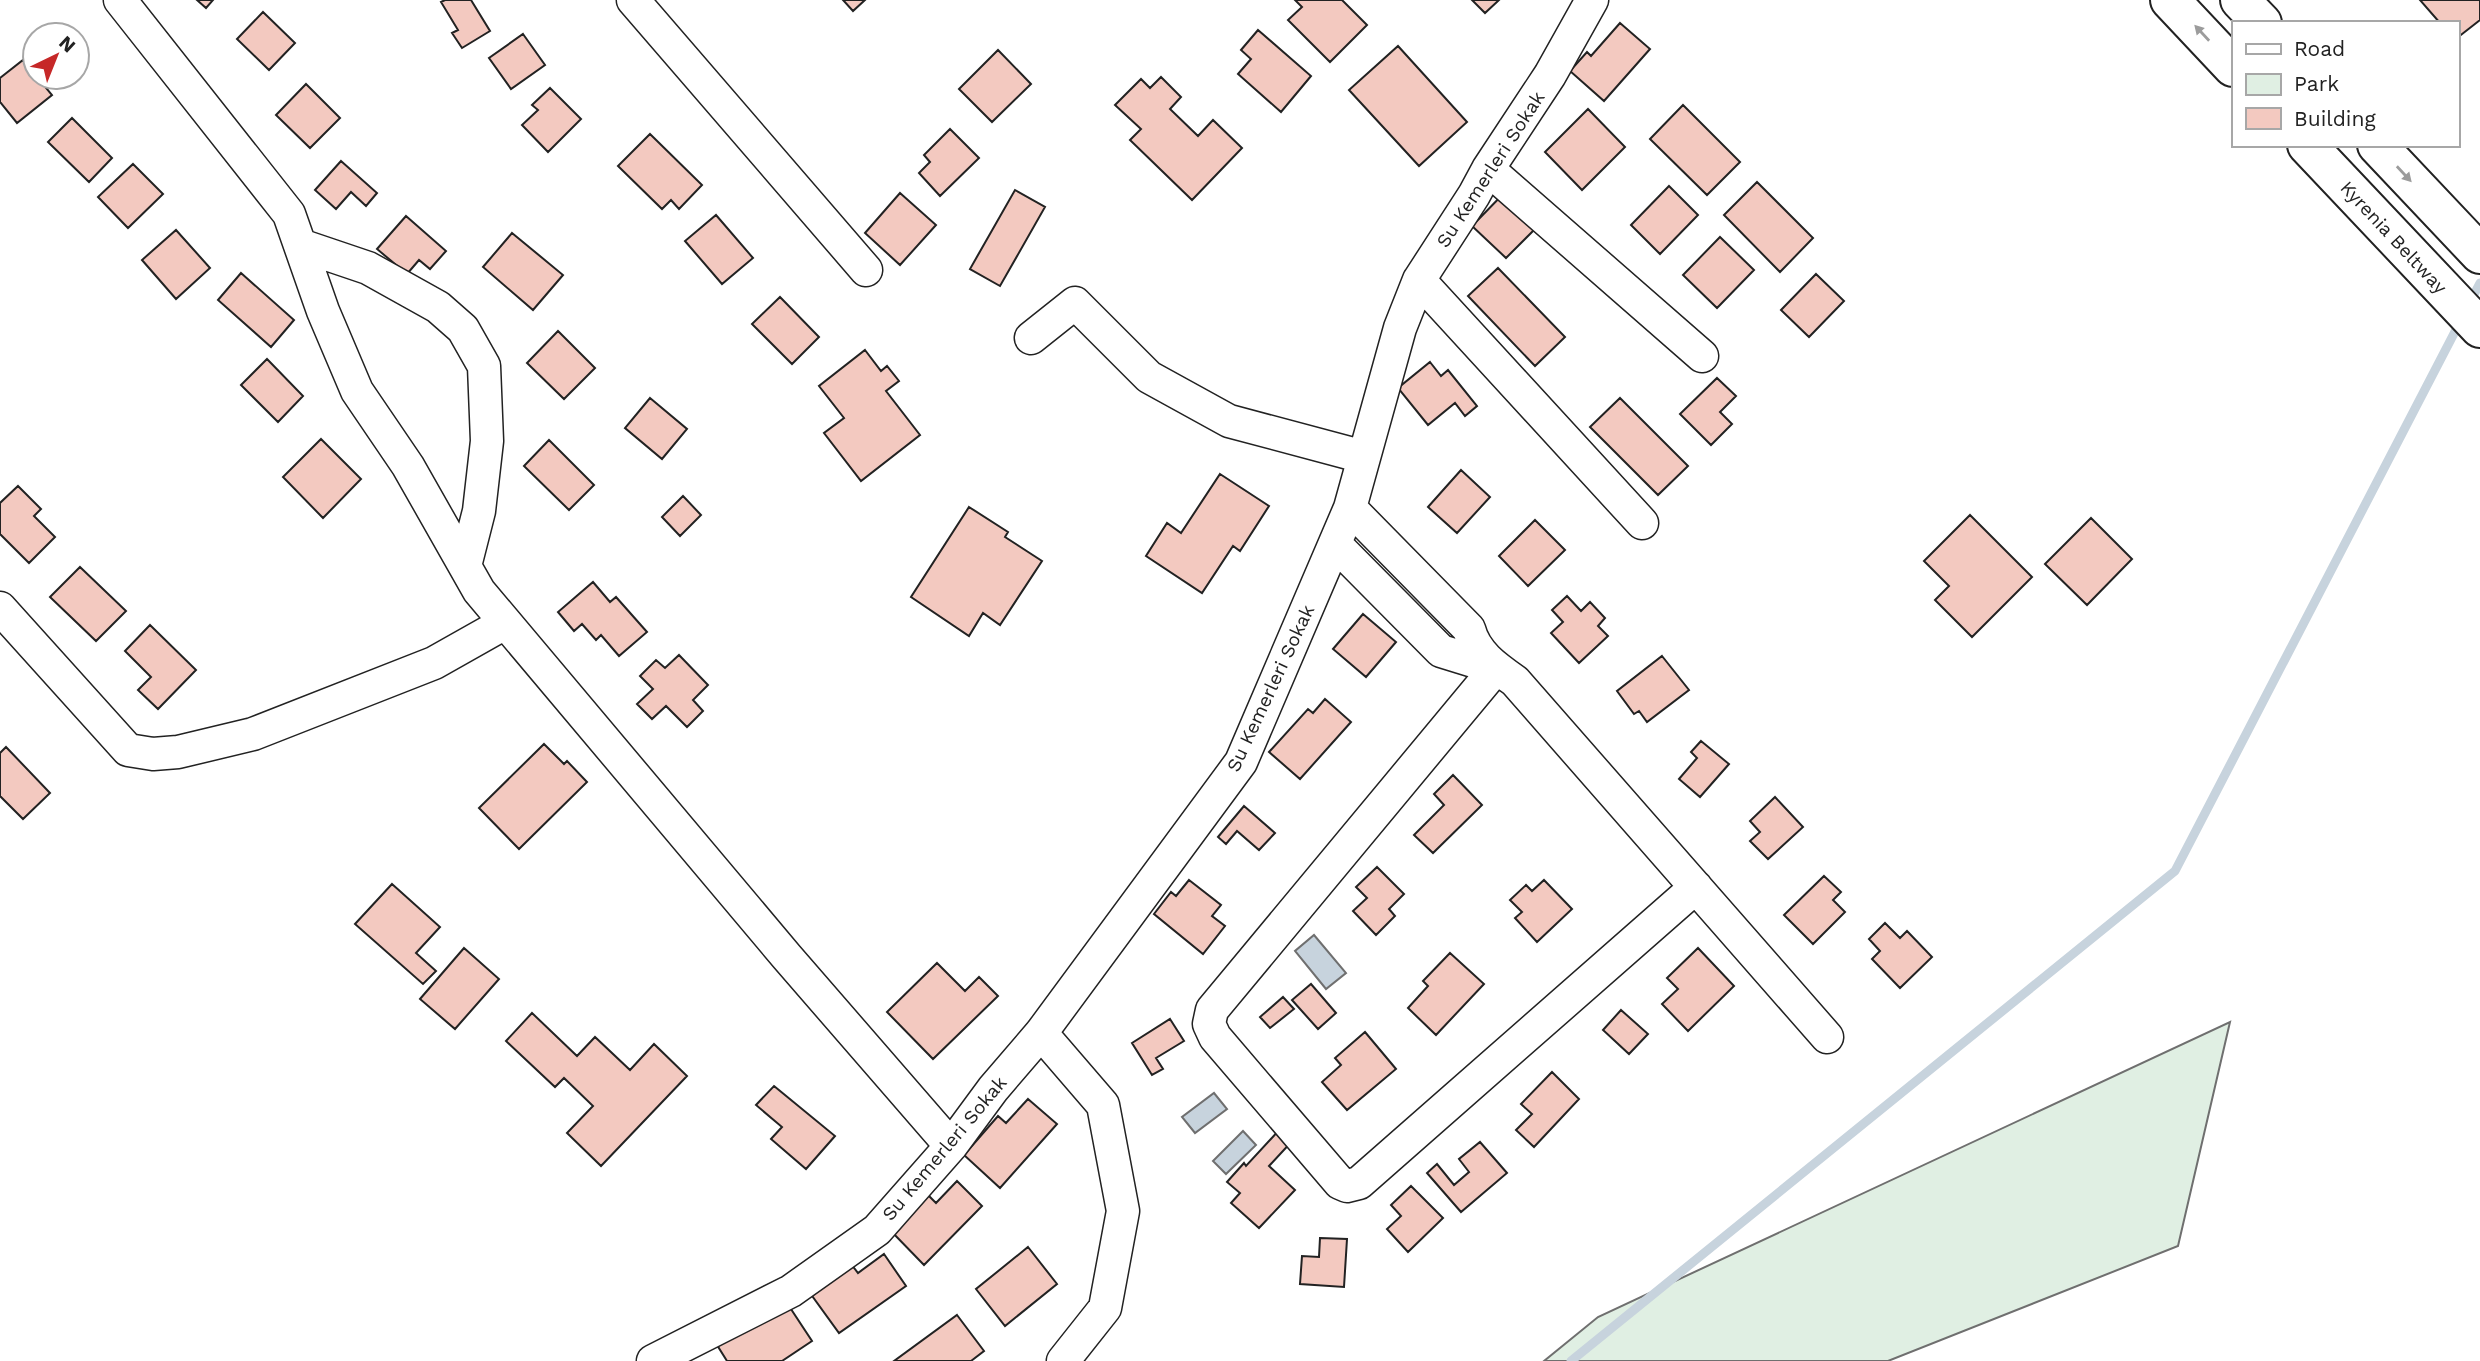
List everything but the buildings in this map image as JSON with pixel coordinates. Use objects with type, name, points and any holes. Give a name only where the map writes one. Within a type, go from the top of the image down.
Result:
[{"type":"highway","points":[[2170,0],[2232,66]]},
{"type":"highway","points":[[2240,0],[2260,21]]},
{"type":"highway","name":"Kyrenia Beltway","points":[[2310,147],[2480,328]]},
{"type":"highway","points":[[2379,147],[2480,254]]},
{"type":"street","points":[[120,0],[289,214],[323,311],[357,391],[408,466],[479,592],[950,1146]]},
{"type":"street","points":[[633,0],[866,270]]},
{"type":"street","name":"Su Kemerleri Sokak","points":[[653,1361],[791,1291],[877,1230],[950,1146],[1041,1032],[1241,762],[1350,508],[1400,328],[1419,280],[1550,75],[1592,0]]},
{"type":"street","points":[[1488,169],[1702,356]]},
{"type":"street","points":[[300,245],[368,268],[438,307],[463,329],[484,366],[487,441],[479,511],[465,566]]},
{"type":"street","points":[[1419,280],[1642,523]]},
{"type":"street","points":[[1031,338],[1075,303],[1149,377],[1229,421],[1364,457]]},
{"type":"street","points":[[1350,508],[1469,629],[1472,643],[1496,668],[1515,681],[1827,1037]]},
{"type":"street","points":[[1335,544],[1441,651],[1496,668]]},
{"type":"street","points":[[0,608],[128,750],[153,754],[178,752],[253,734],[434,663],[505,623]]},
{"type":"street","points":[[1496,668],[1212,1010],[1209,1024],[1215,1037],[1340,1183],[1347,1186],[1359,1183],[1696,887]]},
{"type":"street","points":[[1041,1032],[1102,1105],[1123,1211],[1105,1308],[1063,1361]]},
{"type":"green space","points":[[2230,1022],[2178,1246],[1888,1361],[1544,1361],[1598,1317]]},
{"type":"shaded area","points":[[1314,935],[1346,973],[1326,989],[1295,951]]},
{"type":"shaded area","points":[[1214,1093],[1227,1109],[1195,1133],[1182,1117]]},
{"type":"shaded area","points":[[1243,1131],[1256,1145],[1226,1174],[1213,1161]]},
{"type":"waterway","points":[[2469,304],[2480,283]]},
{"type":"waterway","points":[[1571,1361],[2175,871],[2461,320]]}]
